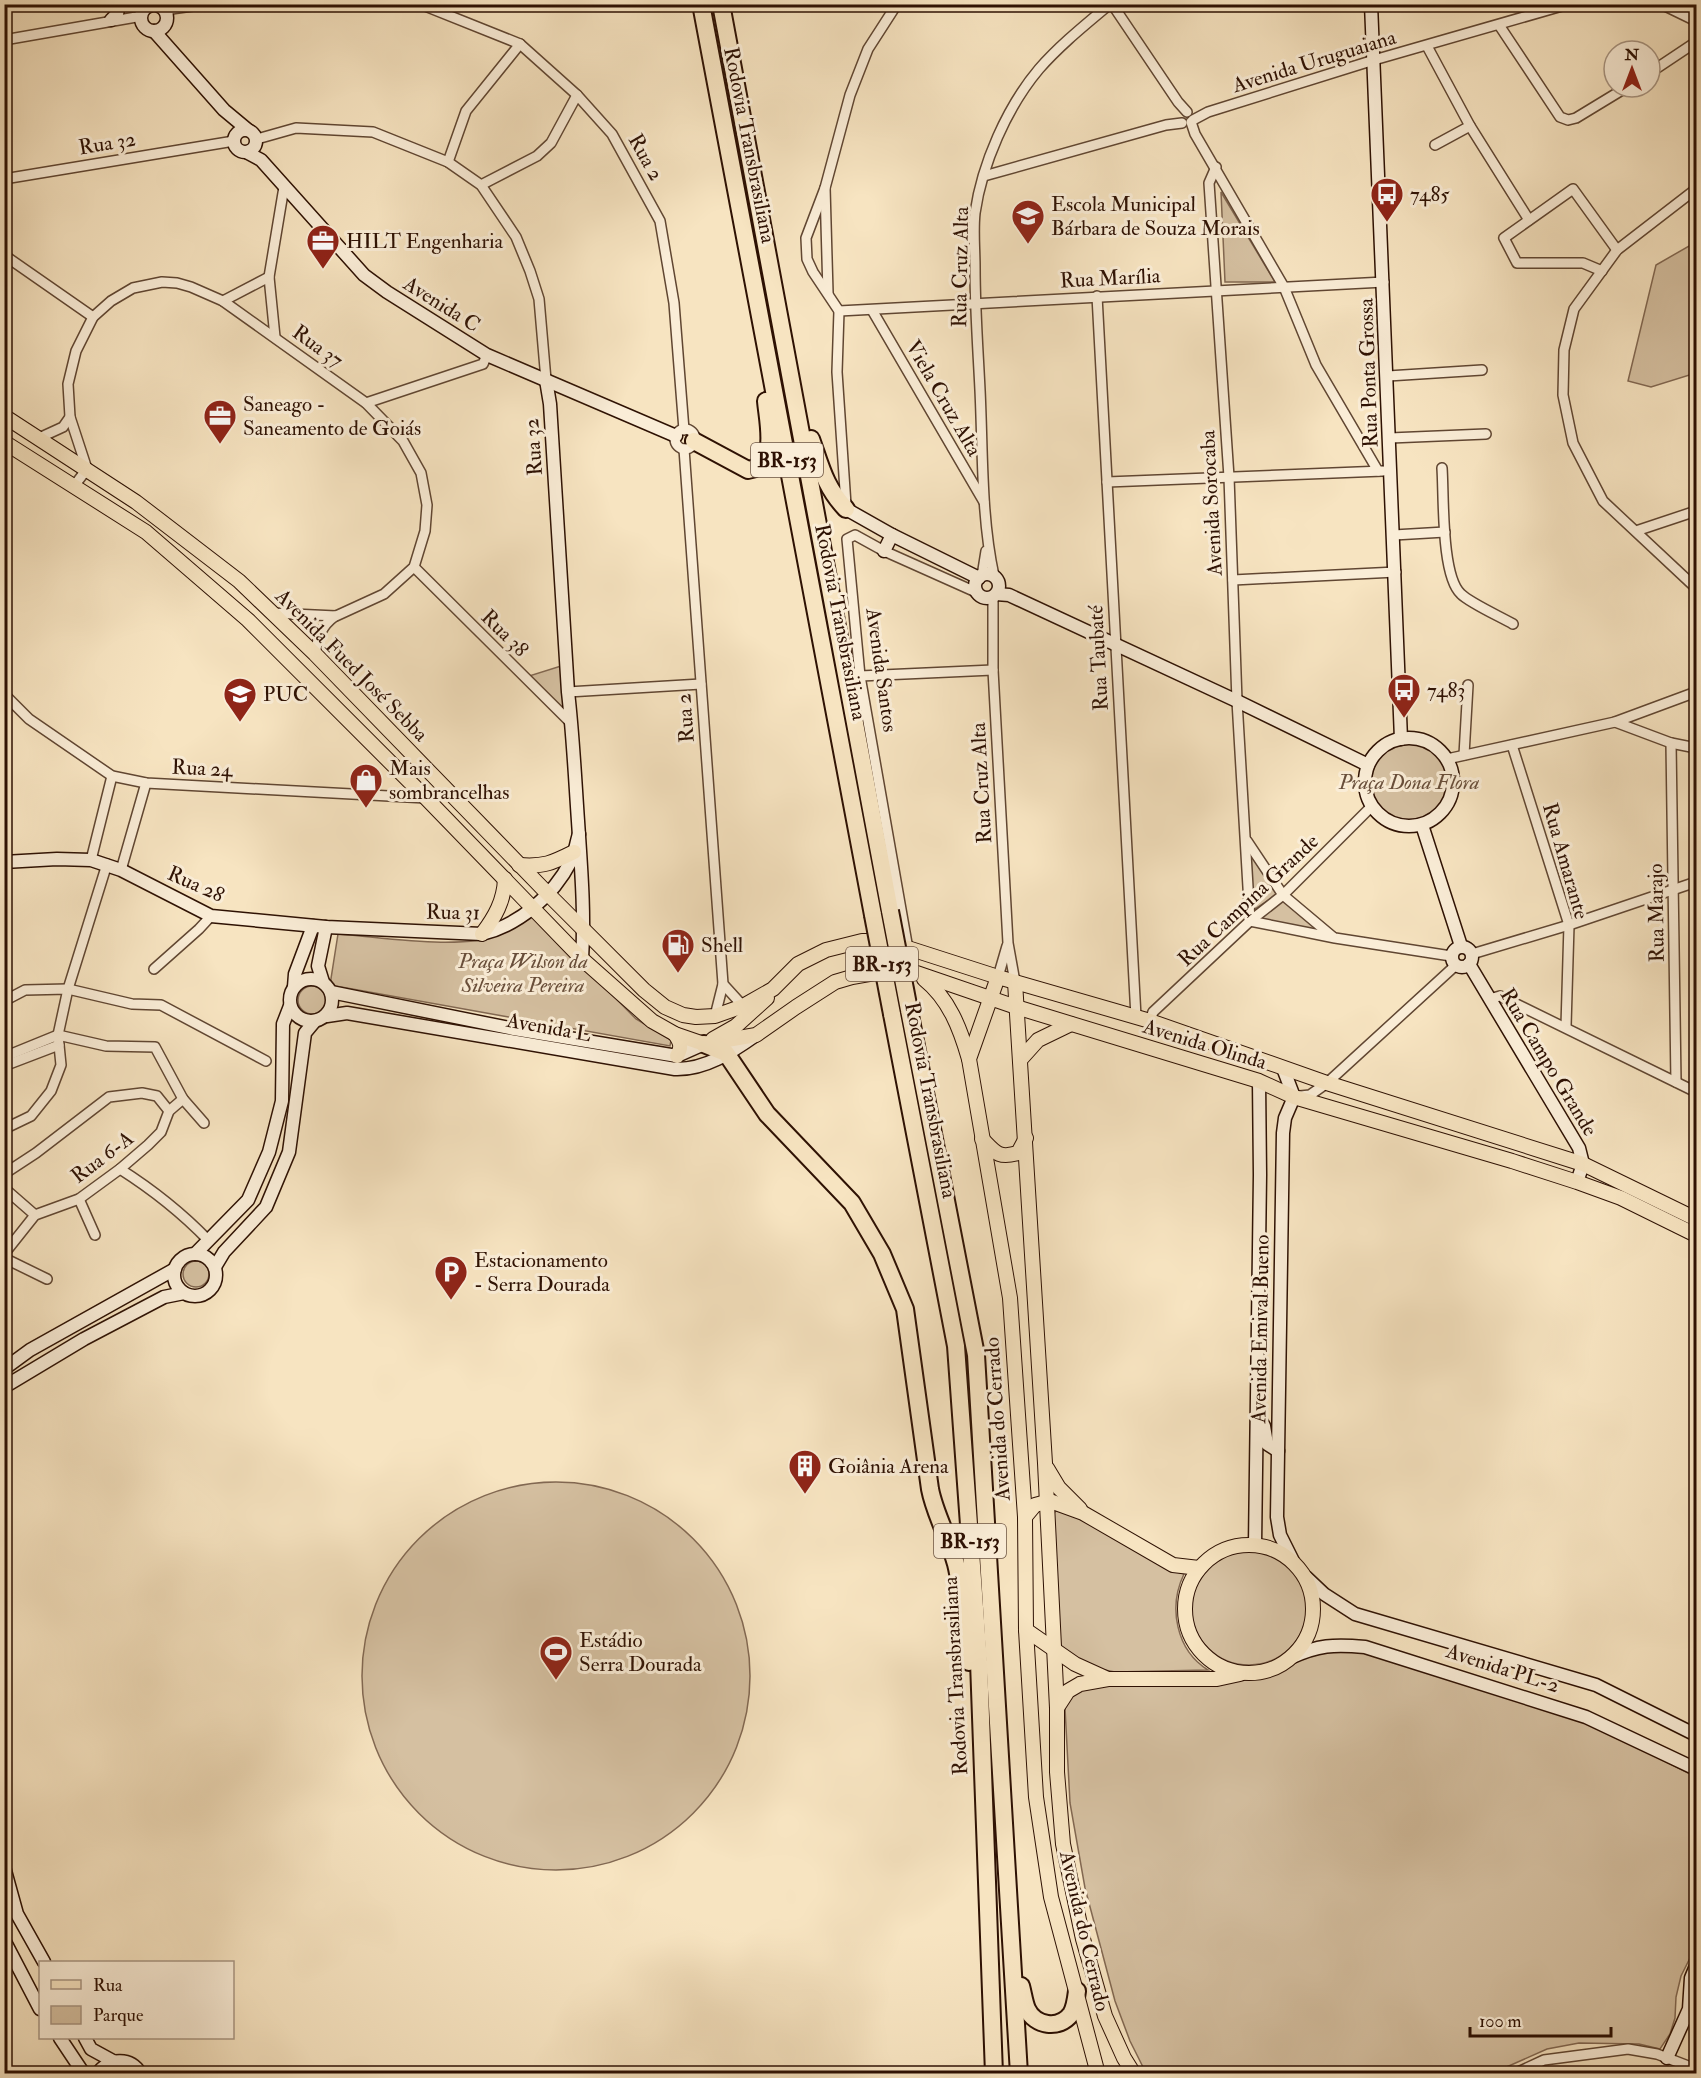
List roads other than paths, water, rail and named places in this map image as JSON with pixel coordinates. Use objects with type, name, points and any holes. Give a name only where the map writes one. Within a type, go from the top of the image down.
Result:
[{"type":"highway","name":"Rodovia Transbrasiliana","points":[[701,4],[891,1014],[956,1346],[981,1703],[994,2073]]},
{"type":"highway","name":"Rodovia Transbrasiliana","points":[[721,4],[890,911],[976,1354],[1019,2073]]},
{"type":"highway","points":[[684,439],[748,470],[758,468],[766,460],[770,443],[759,317]]},
{"type":"highway","points":[[791,381],[824,479],[846,509]]},
{"type":"highway","points":[[704,1044],[726,1053],[767,1114],[852,1203],[882,1254],[905,1309],[930,1489],[934,1508],[948,1539],[956,1565],[969,1660],[981,1703]]},
{"type":"highway","points":[[1012,1953],[1027,2010],[1039,2021],[1052,2025],[1064,2021],[1073,2010],[1077,1991]]},
{"type":"main road","name":"Avenida Fued José Sebba","points":[[4,416],[87,469],[177,533],[239,582],[315,654],[519,865],[644,990],[666,1006],[689,1016],[715,1016],[743,1006]]},
{"type":"main road","name":"Avenida Fued José Sebba","points":[[4,442],[146,532],[248,620],[534,907],[582,959],[652,1021],[675,1034],[704,1044]]},
{"type":"main road","points":[[519,865],[538,867],[548,865],[573,852]]},
{"type":"main road","points":[[482,934],[494,918],[502,901],[505,879]]},
{"type":"main road","name":"Avenida Olinda","points":[[743,1006],[773,989],[798,964],[826,950],[862,941],[886,941],[998,977],[1150,1021],[1327,1083],[1583,1164],[1696,1219]]},
{"type":"main road","name":"Avenida Olinda","points":[[704,1044],[756,1035],[796,1007],[843,979],[891,970],[917,973],[1016,1007],[1259,1081],[1294,1097],[1577,1182],[1621,1198],[1696,1235]]},
{"type":"main road","points":[[917,973],[937,990],[960,1027],[969,1059]]},
{"type":"main road","name":"Avenida do Cerrado","points":[[998,977],[969,1059],[1010,1298],[1025,1517],[1026,1630],[1036,1797],[1051,1897],[1098,2073]]},
{"type":"main road","name":"Avenida do Cerrado","points":[[1015,982],[1045,1463],[1057,1708],[1058,1782],[1063,1844],[1083,1940],[1104,2016],[1124,2058],[1134,2073]]},
{"type":"main road","points":[[704,1044],[736,1026],[762,1004],[773,989]]},
{"type":"main road","points":[[704,1044],[715,1016]]},
{"type":"main road","points":[[1020,1060],[1038,1040],[1071,1024]]},
{"type":"main road","points":[[675,1034],[681,1048],[677,1056]]},
{"type":"main road","points":[[982,1139],[996,1154],[1008,1156],[1018,1153],[1026,1138]]},
{"type":"main road","points":[[1045,1463],[1059,1488],[1083,1513]]},
{"type":"main road","points":[[1025,1517],[1035,1506],[1047,1502],[1083,1513],[1173,1564],[1199,1568]]},
{"type":"main road","points":[[1057,1708],[1068,1691],[1080,1684],[1108,1679],[1217,1679],[1246,1672],[1269,1670],[1290,1658],[1305,1641],[1313,1621],[1313,1598],[1306,1577],[1293,1561],[1275,1550],[1255,1545],[1234,1546],[1215,1554],[1199,1568],[1190,1583],[1186,1600],[1186,1618],[1191,1635],[1200,1649],[1213,1661],[1229,1669],[1246,1672]]},
{"type":"main road","points":[[1026,1630],[1075,1664],[1108,1679]]},
{"type":"street","points":[[111,20],[117,14],[119,4]]},
{"type":"street","points":[[4,40],[102,24],[148,9],[207,4]]},
{"type":"street","name":"Rua 2","points":[[420,4],[520,44],[577,95],[612,134],[660,221],[674,303],[723,984],[715,1016]]},
{"type":"street","points":[[846,509],[837,372],[839,311],[807,259],[806,238],[825,188],[853,86],[868,49],[897,4]]},
{"type":"street","points":[[1111,4],[1178,102],[1216,167],[1284,287],[1316,365],[1378,471]]},
{"type":"street","name":"Rua Cruz Alta","points":[[1015,982],[1008,944],[993,670],[975,304],[974,228],[984,176],[996,140],[1020,95],[1038,70],[1063,44],[1111,4]]},
{"type":"street","name":"Rua Ponta Grossa","points":[[1371,4],[1388,376],[1401,739]]},
{"type":"street","name":"Avenida Uruguaiana","points":[[984,176],[1569,4]]},
{"type":"street","points":[[1661,4],[1696,21]]},
{"type":"street","points":[[148,9],[142,23],[146,28],[160,28]]},
{"type":"street","points":[[148,9],[167,17],[160,28]]},
{"type":"street","points":[[1499,25],[1560,117],[1568,120],[1576,118],[1607,99]]},
{"type":"street","points":[[160,28],[169,46],[224,110],[245,142]]},
{"type":"street","points":[[1662,65],[1696,42]]},
{"type":"street","points":[[448,162],[466,111],[520,44]]},
{"type":"street","points":[[1427,46],[1470,126],[1530,220]]},
{"type":"street","points":[[481,185],[537,156],[551,143],[577,95]]},
{"type":"street","points":[[1435,145],[1470,126]]},
{"type":"street","name":"Rua 32","points":[[4,179],[245,142],[296,128],[373,132],[448,162],[481,185],[516,237],[539,299],[550,404],[572,724],[584,928],[582,959]]},
{"type":"street","name":"Avenida C","points":[[245,142],[364,274],[395,298],[487,355],[546,380]]},
{"type":"street","name":"Avenida Sorocaba","points":[[1216,167],[1209,183],[1229,477],[1237,701],[1250,921]]},
{"type":"street","points":[[275,337],[269,277],[284,187]]},
{"type":"street","points":[[825,188],[828,295]]},
{"type":"street","points":[[1602,271],[1583,264],[1517,263],[1504,238],[1573,189],[1617,250]]},
{"type":"street","points":[[1696,189],[1617,250],[1574,309],[1564,350],[1563,395],[1573,443],[1603,501],[1696,588]]},
{"type":"street","points":[[4,255],[93,317]]},
{"type":"street","points":[[223,301],[269,277]]},
{"type":"street","name":"Rua 37","points":[[87,469],[70,417],[68,384],[76,351],[93,317],[111,301],[133,288],[162,282],[191,287],[223,301],[366,403],[403,441],[421,473],[428,505],[425,531],[414,567]]},
{"type":"street","name":"Rua Marília","points":[[839,311],[1384,282]]},
{"type":"street","name":"Rua Taubaté","points":[[1097,296],[1136,1017]]},
{"type":"street","name":"Viela Cruz Alta","points":[[872,310],[985,505]]},
{"type":"street","points":[[366,403],[483,364],[487,355]]},
{"type":"street","points":[[1388,376],[1482,370]]},
{"type":"street","points":[[546,380],[684,439]]},
{"type":"street","points":[[550,404],[561,393],[571,390]]},
{"type":"street","points":[[39,438],[63,428],[70,417]]},
{"type":"street","points":[[1390,438],[1486,434]]},
{"type":"street","points":[[1442,468],[1450,577],[1461,594],[1513,624]]},
{"type":"street","points":[[74,486],[87,469]]},
{"type":"street","points":[[1107,482],[1391,471]]},
{"type":"street","name":"Avenida Santos","points":[[846,509],[990,588],[1237,701],[1368,765]]},
{"type":"street","points":[[1636,531],[1696,511]]},
{"type":"street","points":[[1394,535],[1445,532]]},
{"type":"street","name":"Avenida Santos","points":[[908,949],[860,676],[847,539],[855,535],[884,550],[990,588]]},
{"type":"street","points":[[884,550],[891,535]]},
{"type":"street","points":[[315,654],[320,632],[326,622],[384,594],[414,567]]},
{"type":"street","name":"Rua 38","points":[[414,567],[572,724]]},
{"type":"street","points":[[1233,580],[1396,572]]},
{"type":"street","points":[[270,612],[336,616]]},
{"type":"street","points":[[860,676],[993,670]]},
{"type":"street","points":[[568,692],[701,684]]},
{"type":"street","points":[[1464,755],[1468,685]]},
{"type":"street","points":[[1447,759],[1616,722],[1696,692]]},
{"type":"street","name":"Rua 24","points":[[4,694],[29,718],[112,776],[146,783],[426,798]]},
{"type":"street","points":[[1616,722],[1671,743],[1696,748]]},
{"type":"street","points":[[1401,739],[1416,739],[1430,743],[1447,759],[1453,777],[1453,790],[1440,814],[1422,825],[1405,826],[1384,819],[1372,806],[1365,789],[1365,777],[1368,765],[1376,753],[1387,744],[1401,739]]},
{"type":"street","name":"Rua Marajo","points":[[1671,743],[1680,1084]]},
{"type":"street","name":"Rua Amarante","points":[[1512,745],[1569,924],[1566,1026]]},
{"type":"street","points":[[91,860],[112,776]]},
{"type":"street","points":[[121,870],[146,783]]},
{"type":"street","name":"Rua Campina Grande","points":[[1150,1021],[1153,1012],[1250,921],[1283,895],[1372,806]]},
{"type":"street","points":[[1422,825],[1461,946]]},
{"type":"street","name":"Rua 31","points":[[320,927],[482,934],[500,930],[534,907],[548,894],[570,861],[579,834]]},
{"type":"street","points":[[1246,840],[1283,895],[1335,938]]},
{"type":"street","name":"Rua 28","points":[[4,862],[91,860],[121,870],[212,916],[320,927]]},
{"type":"street","points":[[4,1129],[31,1116],[51,1091],[61,1065],[59,1040],[68,988],[107,864]]},
{"type":"street","points":[[1250,921],[1454,961],[1463,967],[1471,959],[1696,882]]},
{"type":"street","points":[[154,969],[200,930],[212,916]]},
{"type":"street","points":[[4,1387],[84,1339],[164,1297],[184,1293],[196,1296],[209,1292],[216,1281],[216,1267],[224,1252],[266,1207],[289,1152],[305,1033],[333,1004],[318,966],[320,927]]},
{"type":"street","points":[[4,1369],[30,1350],[175,1269],[182,1258],[195,1254],[248,1200],[269,1152],[282,1101],[283,1024],[290,1006],[295,974],[320,927]]},
{"type":"street","name":"Rua Cruz Alta","points":[[998,977],[1008,944]]},
{"type":"street","points":[[1283,1068],[1294,1097],[1311,1095],[1327,1083],[1454,961],[1454,950],[1461,946],[1468,948],[1471,959]]},
{"type":"street","name":"Rua Campo Grande","points":[[1471,959],[1489,999],[1579,1148],[1583,1164],[1577,1182]]},
{"type":"street","points":[[294,987],[304,980],[311,979],[327,987]]},
{"type":"street","points":[[723,984],[743,1006]]},
{"type":"street","name":"Avenida L","points":[[327,987],[513,1035],[675,1069],[692,1070],[708,1064],[756,1035]]},
{"type":"street","points":[[4,1001],[25,990],[68,988],[132,1004],[161,1005],[266,1061]]},
{"type":"street","points":[[1489,999],[1500,996],[1566,1026],[1696,1092]]},
{"type":"street","points":[[290,1006],[297,1017],[303,1020],[321,1019]]},
{"type":"street","name":"Avenida L","points":[[321,1019],[347,1013],[677,1056]]},
{"type":"street","points":[[4,1066],[59,1040]]},
{"type":"street","points":[[4,1057],[59,1040],[106,1046],[155,1047],[183,1099],[204,1122]]},
{"type":"street","points":[[677,1056],[704,1044]]},
{"type":"street","name":"Avenida Emival Bueno","points":[[1255,1545],[1260,1175],[1259,1081]]},
{"type":"street","points":[[1680,1084],[1696,1085]]},
{"type":"street","points":[[4,1174],[36,1153],[109,1097],[150,1094],[157,1096],[169,1111]]},
{"type":"street","name":"Avenida Emival Bueno","points":[[1293,1561],[1280,1534],[1277,1516],[1281,1193],[1285,1118],[1294,1097]]},
{"type":"street","name":"Rua 6-A","points":[[35,1215],[79,1198],[120,1169],[161,1132],[169,1111],[183,1099]]},
{"type":"street","points":[[120,1169],[147,1186],[178,1211],[208,1240]]},
{"type":"street","points":[[1260,1175],[1267,1173],[1274,1176],[1281,1193]]},
{"type":"street","points":[[4,1188],[35,1215],[4,1256],[47,1279]]},
{"type":"street","points":[[79,1198],[95,1235]]},
{"type":"street","points":[[195,1254],[207,1257],[216,1267]]},
{"type":"street","points":[[175,1269],[175,1282],[184,1293]]},
{"type":"street","points":[[1257,1415],[1264,1426],[1267,1444],[1278,1451]]},
{"type":"street","name":"Avenida PL-2","points":[[1306,1577],[1324,1594],[1355,1614],[1596,1685],[1696,1735]]},
{"type":"street","name":"Avenida PL-2","points":[[1290,1658],[1309,1649],[1333,1644],[1365,1647],[1586,1717],[1696,1769]]},
{"type":"street","points":[[4,1867],[17,1914],[43,1961]]},
{"type":"street","points":[[4,1940],[39,2007]]},
{"type":"street","points":[[1667,2058],[1693,2013],[1691,1977],[1696,1966]]},
{"type":"street","points":[[61,2039],[84,2073]]},
{"type":"street","points":[[86,2039],[91,2049],[113,2061],[134,2065],[141,2073]]},
{"type":"street","points":[[1514,2073],[1544,2060],[1628,2049],[1667,2058],[1696,2069]]},
{"type":"street","points":[[97,2073],[113,2061]]},
{"type":"place","name":"7485","points":[[1387,223]]},
{"type":"place","name":"Escola Municipal Bárbara de Souza Morais","points":[[1028,245]]},
{"type":"place","name":"HILT Engenharia","points":[[323,270]]},
{"type":"place","name":"Saneago - Saneamento de Goiás","points":[[220,445]]},
{"type":"place","name":"7483","points":[[1404,719]]},
{"type":"place","name":"PUC","points":[[240,723]]},
{"type":"place","name":"Mais sombrancelhas","points":[[366,809]]},
{"type":"place","name":"Shell","points":[[678,974]]},
{"type":"place","name":"Estacionamento - Serra Dourada","points":[[451,1301]]},
{"type":"place","name":"Goiânia Arena","points":[[805,1495]]},
{"type":"place","name":"Estádio Serra Dourada","points":[[556,1681]]},
{"type":"park label","name":"Praça Dona Flora","points":[[1409,782]]},
{"type":"park label","name":"Praça Wilson da Silveira Pereira","points":[[523,973]]}]
